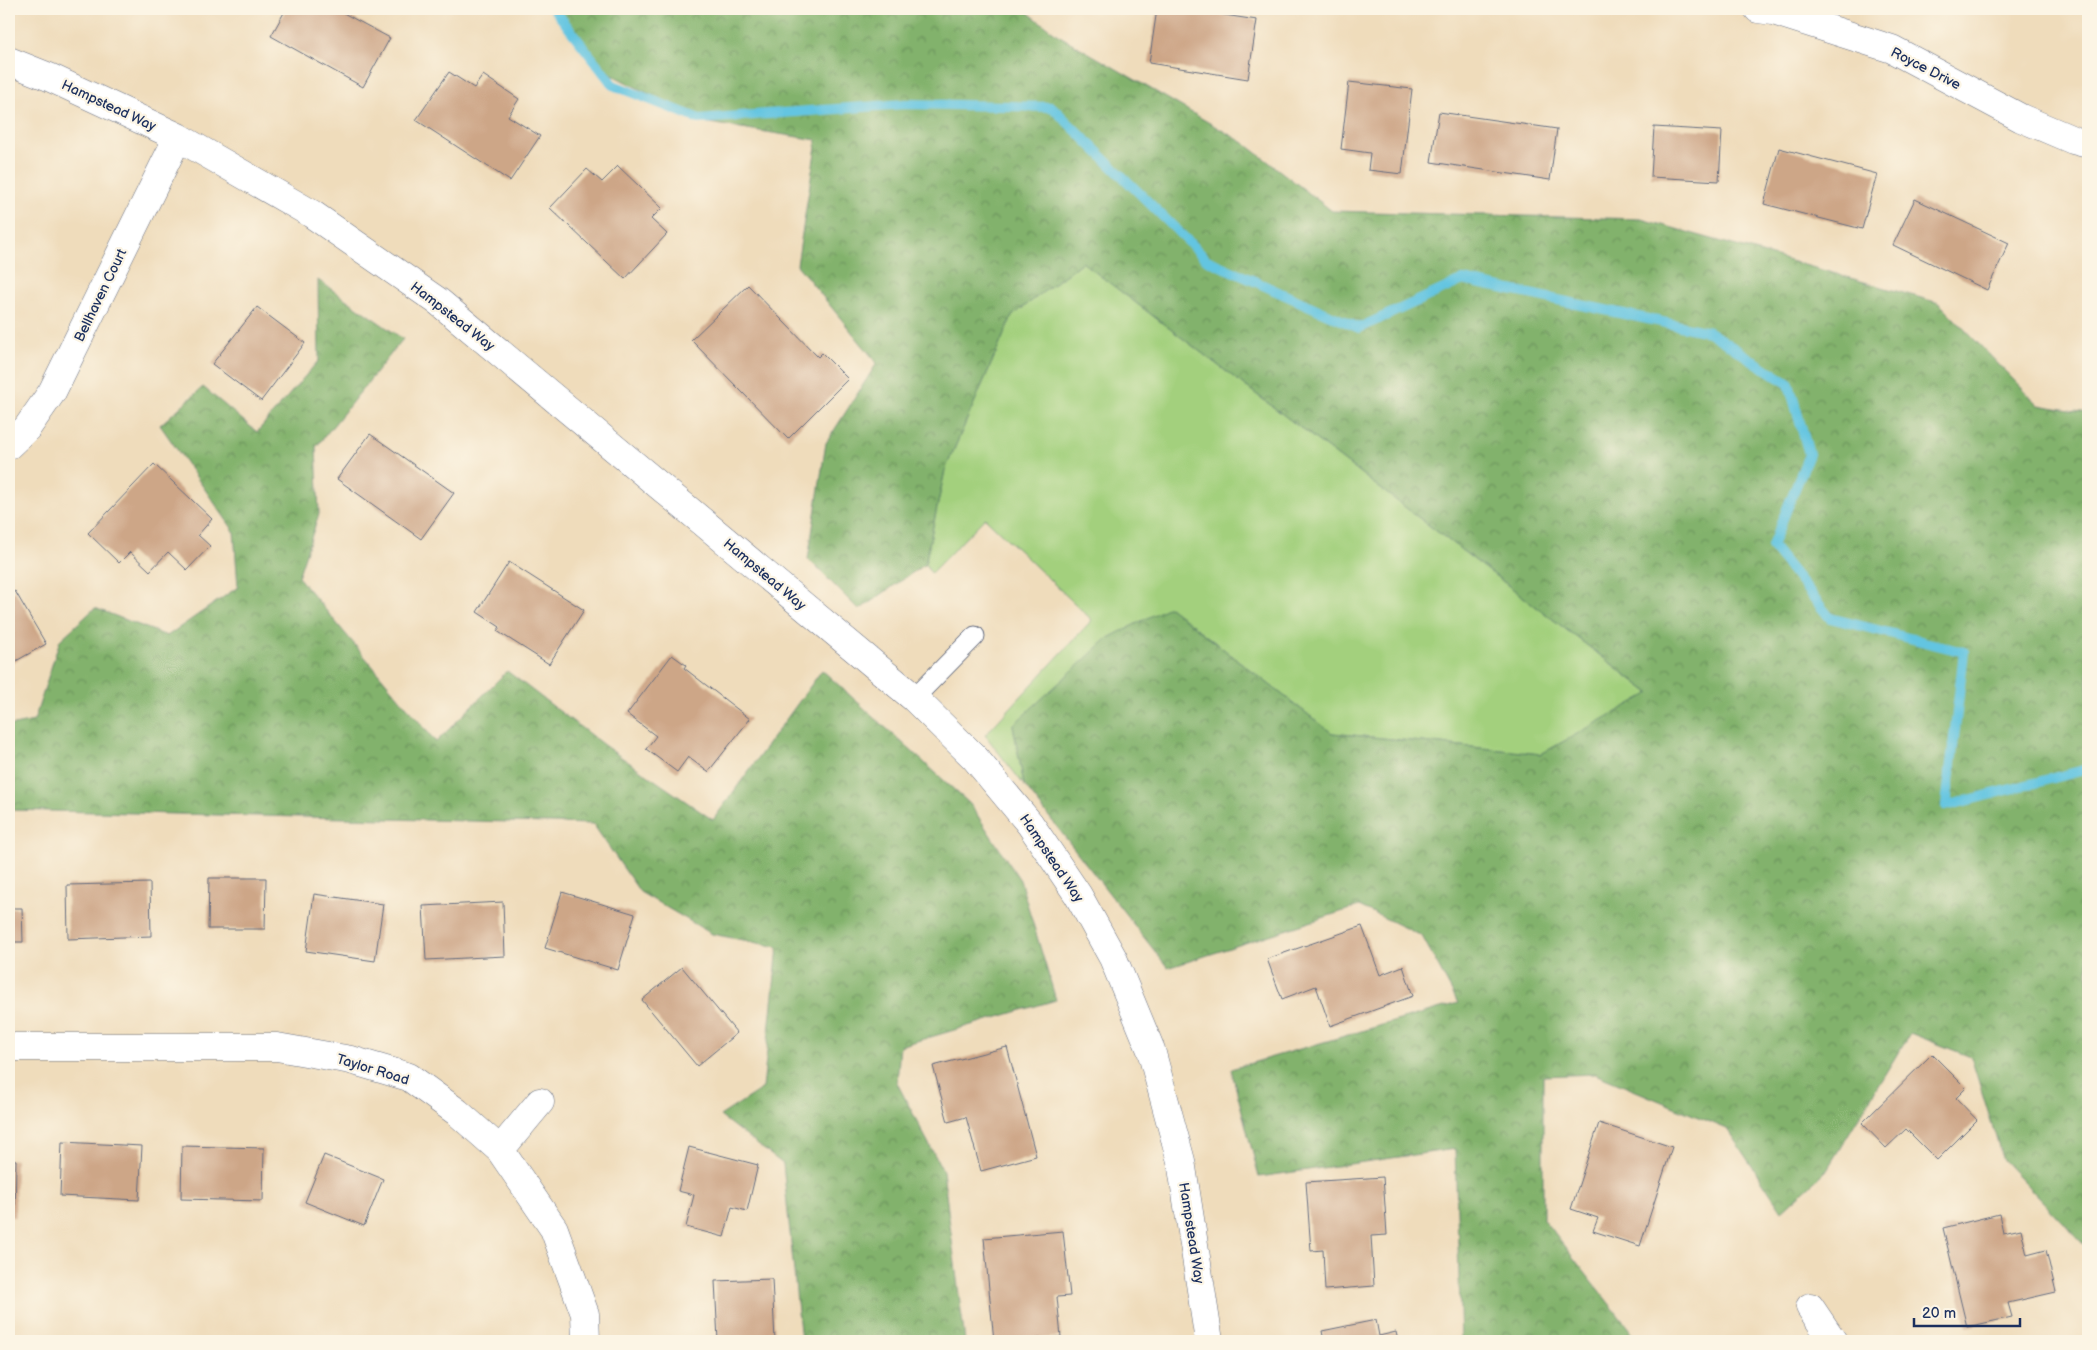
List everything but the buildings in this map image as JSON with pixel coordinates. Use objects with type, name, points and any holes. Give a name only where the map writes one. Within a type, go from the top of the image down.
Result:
[{"type":"street","name":"Royce Drive","points":[[1768,10],[1892,49],[2021,118],[2073,140],[2088,144]]},
{"type":"street","name":"Hampstead Way","points":[[9,61],[49,77],[178,137],[312,214],[439,302],[914,698],[975,758],[1030,824],[1078,895],[1113,958],[1151,1050],[1181,1161],[1209,1341]]},
{"type":"street","name":"Bellhaven Court","points":[[9,445],[27,428],[52,392],[178,137]]},
{"type":"street","name":"Taylor Road","points":[[9,1047],[277,1047],[351,1060],[409,1077],[458,1112],[500,1150],[554,1229],[585,1314],[586,1341]]},
{"type":"street","points":[[500,1150],[540,1102]]},
{"type":"street","points":[[1810,1307],[1833,1341]]},
{"type":"lane","points":[[914,698],[975,636]]},
{"type":"green space","points":[[550,9],[1023,9],[1058,35],[1244,143],[1332,211],[1641,219],[1939,303],[2038,405],[2088,413],[2088,1249],[2003,1160],[1971,1057],[1910,1033],[1826,1171],[1782,1211],[1727,1129],[1595,1074],[1543,1076],[1543,1219],[1633,1334],[1629,1341],[1461,1341],[1455,1149],[1259,1177],[1231,1069],[1458,1003],[1422,936],[1359,906],[1168,968],[1024,785],[1013,725],[1108,638],[1169,607],[1332,733],[1541,754],[1650,693],[1082,262],[1012,316],[945,470],[925,564],[859,610],[808,559],[826,443],[877,363],[797,265],[817,140],[703,122],[593,65]]},
{"type":"green space","points":[[1082,262],[1651,694],[1541,754],[1332,733],[1169,607],[1013,725],[1024,785],[985,735],[1092,620],[985,518],[931,573],[925,564],[945,470],[1012,316]]},
{"type":"green space","points":[[318,280],[403,339],[316,447],[319,514],[298,577],[436,742],[507,671],[605,746],[713,820],[822,670],[970,804],[1020,880],[1056,1000],[900,1046],[897,1083],[943,1171],[965,1341],[801,1341],[783,1164],[720,1116],[763,1088],[778,947],[712,934],[640,892],[593,824],[9,810],[9,726],[34,721],[60,640],[95,608],[167,636],[238,587],[234,531],[160,425],[203,387],[257,432],[319,360]]},
{"type":"waterway","points":[[554,9],[613,85],[699,119],[905,104],[1052,107],[1207,260],[1359,328],[1463,280],[1709,332],[1789,384],[1809,454],[1772,546],[1830,618],[1964,652],[1946,806],[2088,769]]}]
